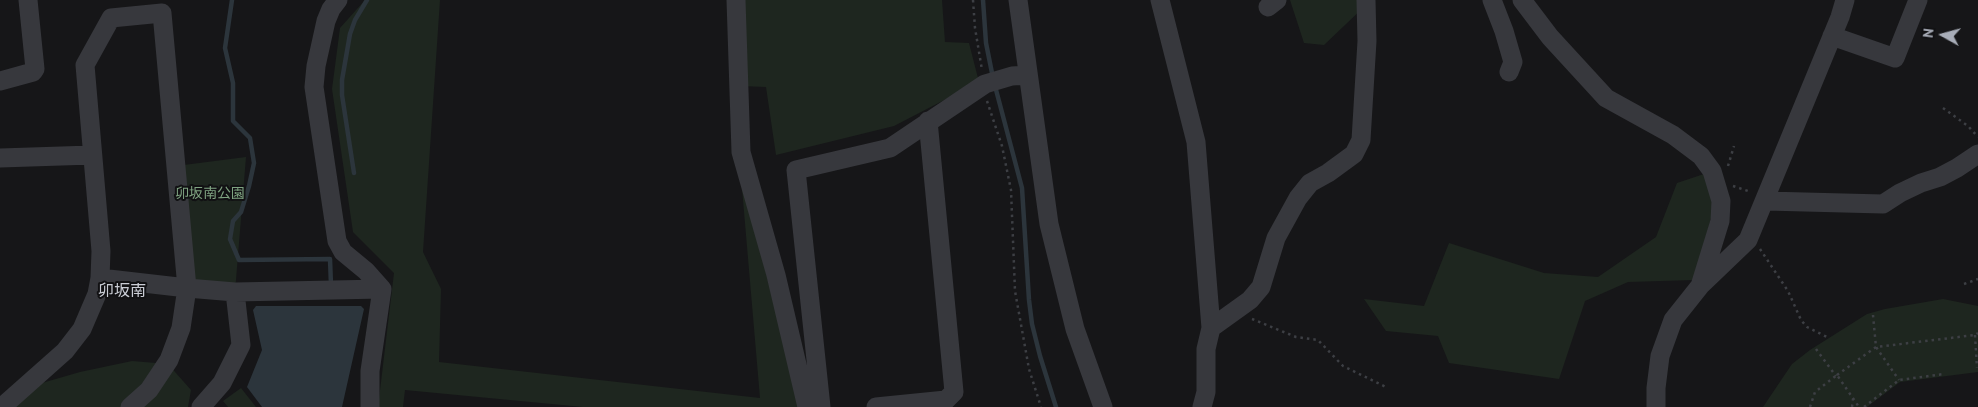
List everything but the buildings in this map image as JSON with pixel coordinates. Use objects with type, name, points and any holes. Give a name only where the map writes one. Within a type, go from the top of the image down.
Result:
[{"type":"street","points":[[0,81],[33,72],[35,69],[28,0]]},
{"type":"street","points":[[338,0],[326,21],[316,66],[314,87],[337,242],[344,252],[382,288]]},
{"type":"street","points":[[736,0],[741,152],[776,275],[806,407]]},
{"type":"street","points":[[1018,0],[1020,75],[1049,224],[1075,329],[1103,407]]},
{"type":"street","points":[[1160,0],[1196,142],[1211,328],[1206,349],[1206,392],[1202,407]]},
{"type":"street","points":[[1211,328],[1250,300],[1261,287],[1276,238],[1298,198],[1310,183],[1328,173],[1354,154],[1361,140],[1367,41],[1366,0]]},
{"type":"street","points":[[1492,0],[1513,62],[1509,72]]},
{"type":"street","points":[[1522,0],[1550,37],[1606,98],[1673,135],[1701,156],[1712,172],[1721,201],[1720,221],[1700,286]]},
{"type":"street","points":[[1656,407],[1660,356],[1672,320],[1700,286],[1734,256],[1750,237],[1845,0]]},
{"type":"street","points":[[1832,36],[1895,58],[1918,0]]},
{"type":"street","points":[[2,407],[64,351],[74,339],[94,304],[100,278],[101,251],[85,65],[111,18],[162,13],[187,288],[181,328],[169,360],[148,390],[130,407]]},
{"type":"street","points":[[821,407],[796,170],[890,148],[983,85],[1020,75]]},
{"type":"street","points":[[876,407],[946,400],[954,392],[928,122]]},
{"type":"street","points":[[1766,200],[1884,204],[1921,182],[1940,177],[1957,168],[1978,154]]},
{"type":"street","points":[[0,158],[92,155]]},
{"type":"street","points":[[100,278],[235,292],[382,288]]},
{"type":"street","points":[[370,407],[370,371],[382,288]]},
{"type":"street","points":[[201,407],[222,384],[241,345],[235,292]]},
{"type":"path","points":[[973,0],[983,85],[1002,146],[1011,190],[1015,291],[1029,369],[1040,407]]},
{"type":"path","points":[[1943,108],[1968,126],[1978,136]]},
{"type":"path","points":[[1730,186],[1737,186],[1766,200]]},
{"type":"path","points":[[1750,237],[1788,291],[1801,320],[1807,328],[1827,337]]},
{"type":"path","points":[[1964,284],[1978,279]]},
{"type":"path","points":[[1233,312],[1296,337],[1318,340],[1343,366],[1388,388]]},
{"type":"path","points":[[1873,315],[1876,347],[1899,380]]},
{"type":"path","points":[[1810,407],[1815,392],[1876,347],[1975,335],[1978,333]]},
{"type":"path","points":[[1975,335],[1977,368]]},
{"type":"path","points":[[1816,349],[1859,407]]},
{"type":"path","points":[[1864,407],[1899,380],[1944,374]]},
{"type":"path","points":[[1852,407],[1853,398]]},
{"type":"green space","points":[[365,0],[440,0],[423,252],[441,289],[439,362],[760,398],[740,165],[799,407],[583,407],[405,390],[403,407],[378,407],[394,273],[353,232],[332,89],[340,28]]},
{"type":"green space","points":[[740,0],[942,0],[945,42],[969,43],[979,82],[894,126],[776,155],[766,87],[741,86]]},
{"type":"green space","points":[[1290,0],[1368,0],[1366,5],[1324,45],[1304,43]]},
{"type":"green space","name":"卯坂南公園","points":[[246,157],[235,292],[187,288],[176,166]]},
{"type":"green space","points":[[1707,173],[1716,200],[1694,280],[1628,282],[1585,301],[1559,379],[1449,363],[1438,336],[1386,331],[1364,299],[1424,306],[1449,243],[1544,273],[1598,277],[1656,237],[1677,183]]},
{"type":"green space","points":[[1943,299],[1978,306],[1978,372],[1900,382],[1867,407],[1763,407],[1792,364],[1810,350],[1867,314]]},
{"type":"green space","points":[[132,361],[168,364],[191,390],[188,407],[0,407],[11,392],[80,372]]},
{"type":"green space","points":[[241,388],[256,407],[228,407],[223,401]]},
{"type":"shaded area","points":[[256,306],[361,306],[364,309],[342,407],[262,407],[247,387],[262,350],[253,310]]},
{"type":"waterway","points":[[232,0],[225,48],[233,83],[233,121],[250,138],[254,163],[241,212],[233,221],[230,239],[239,260],[330,259],[331,285]]},
{"type":"waterway","points":[[354,173],[342,95],[342,80],[350,34],[355,20],[367,0]]},
{"type":"waterway","points":[[983,0],[986,43],[993,78]]},
{"type":"waterway","points":[[995,86],[1022,188],[1032,324],[1056,407]]},
{"type":"district","name":"卯坂南","points":[[122,291]]}]
